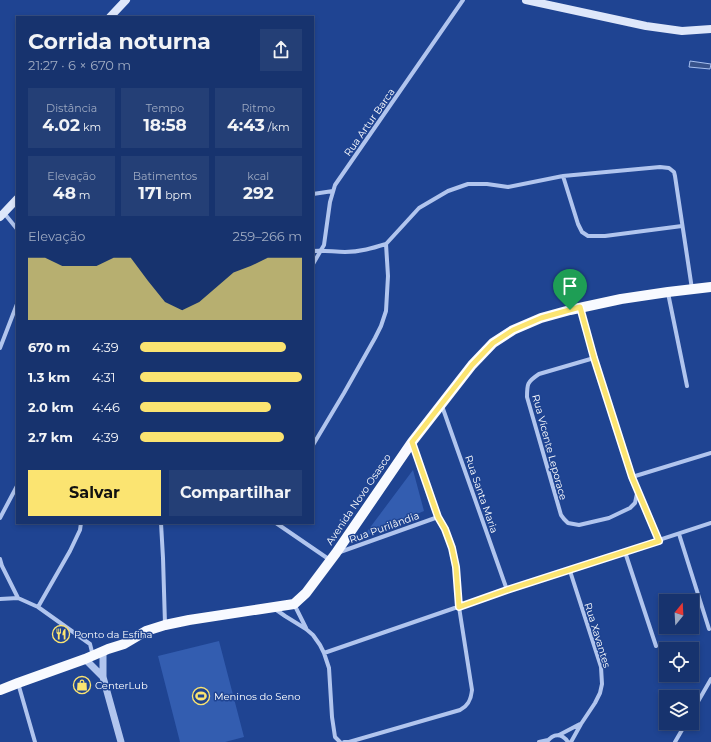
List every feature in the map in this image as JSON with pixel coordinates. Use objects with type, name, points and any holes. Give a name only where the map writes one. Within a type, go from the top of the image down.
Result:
[{"type":"main road","points":[[111,16],[126,0]]},
{"type":"main road","points":[[526,0],[646,26],[682,31],[711,29]]},
{"type":"main road","points":[[2,215],[16,200]]},
{"type":"main road","name":"Avenida Novo Osasco","points":[[294,604],[306,593],[333,557],[412,442],[472,365],[493,343],[513,330],[541,318],[580,307],[621,299],[711,287]]},
{"type":"main road","points":[[0,690],[124,644],[146,630],[165,624],[294,604]]},
{"type":"street","name":"Rua Artur Barca","points":[[314,262],[324,245],[330,202],[335,186],[463,0]]},
{"type":"street","points":[[314,251],[346,252],[366,250],[386,244],[419,208],[448,191],[468,184],[488,184],[508,187],[563,176],[660,167],[669,168],[674,172],[680,201],[682,226],[692,289]]},
{"type":"street","points":[[563,176],[578,224],[582,232],[588,236],[605,236],[682,226]]},
{"type":"street","points":[[314,194],[333,191]]},
{"type":"street","points":[[2,215],[16,228]]},
{"type":"street","points":[[314,443],[381,326],[386,311],[388,276],[386,244]]},
{"type":"street","points":[[668,292],[687,386]]},
{"type":"street","points":[[0,348],[16,307]]},
{"type":"street","points":[[580,307],[594,358],[632,477],[659,541]]},
{"type":"street","name":"Rua Vicente Leporace","points":[[594,358],[539,374],[531,379],[527,386],[527,397],[561,514],[568,524],[579,525],[609,518],[630,508],[635,502],[638,489]]},
{"type":"street","name":"Rua Santa Maria","points":[[441,404],[507,590]]},
{"type":"street","points":[[344,742],[349,742],[460,710],[468,704],[470,699],[472,690],[459,607],[456,567],[452,548],[445,529],[438,517],[412,442]]},
{"type":"street","points":[[632,477],[711,452]]},
{"type":"street","points":[[0,518],[16,488]]},
{"type":"street","name":"Rua Purilândia","points":[[333,557],[438,517]]},
{"type":"street","points":[[38,607],[70,551],[82,524]]},
{"type":"street","points":[[161,524],[164,558],[165,624]]},
{"type":"street","points":[[278,524],[333,557]]},
{"type":"street","points":[[324,653],[507,590],[711,524]]},
{"type":"street","points":[[679,534],[709,629]]},
{"type":"street","points":[[625,552],[656,646]]},
{"type":"street","points":[[0,559],[18,598]]},
{"type":"street","name":"Rua Xavantes","points":[[570,570],[601,667],[602,684],[600,693],[595,703],[571,742]]},
{"type":"street","points":[[0,599],[18,598],[38,607],[90,644],[103,677],[121,742]]},
{"type":"street","points":[[294,604],[306,629]]},
{"type":"street","points":[[273,607],[313,635],[324,653],[329,668],[332,717],[335,737],[340,742]]},
{"type":"street","points":[[94,656],[103,677]]},
{"type":"street","points":[[699,700],[711,679]]},
{"type":"street","points":[[18,683],[35,742]]},
{"type":"street","name":"Rua Xavantes","points":[[539,742],[548,741],[552,736],[559,735],[581,724]]},
{"type":"street","points":[[675,742],[682,730]]},
{"type":"street","points":[[559,735],[565,738],[568,742]]},
{"type":"shaded area","points":[[690,61],[711,64],[710,69],[689,67]]},
{"type":"shaded area","points":[[413,470],[424,511],[363,537]]},
{"type":"shaded area","name":"Meninos do Seno","points":[[219,641],[244,737],[225,742],[180,742],[158,656]]},
{"type":"place","name":"Ponto da Esfiha","points":[[61,634]]},
{"type":"place","name":"CenterLub","points":[[82,685]]},
{"type":"place","name":"Meninos do Seno","points":[[201,696]]},
{"type":"route","points":[[580,307],[594,358],[632,477],[659,541],[459,607],[456,567],[452,548],[445,529],[438,517],[412,442],[472,365],[493,343],[513,330],[541,318],[570,310],[580,307]]}]
